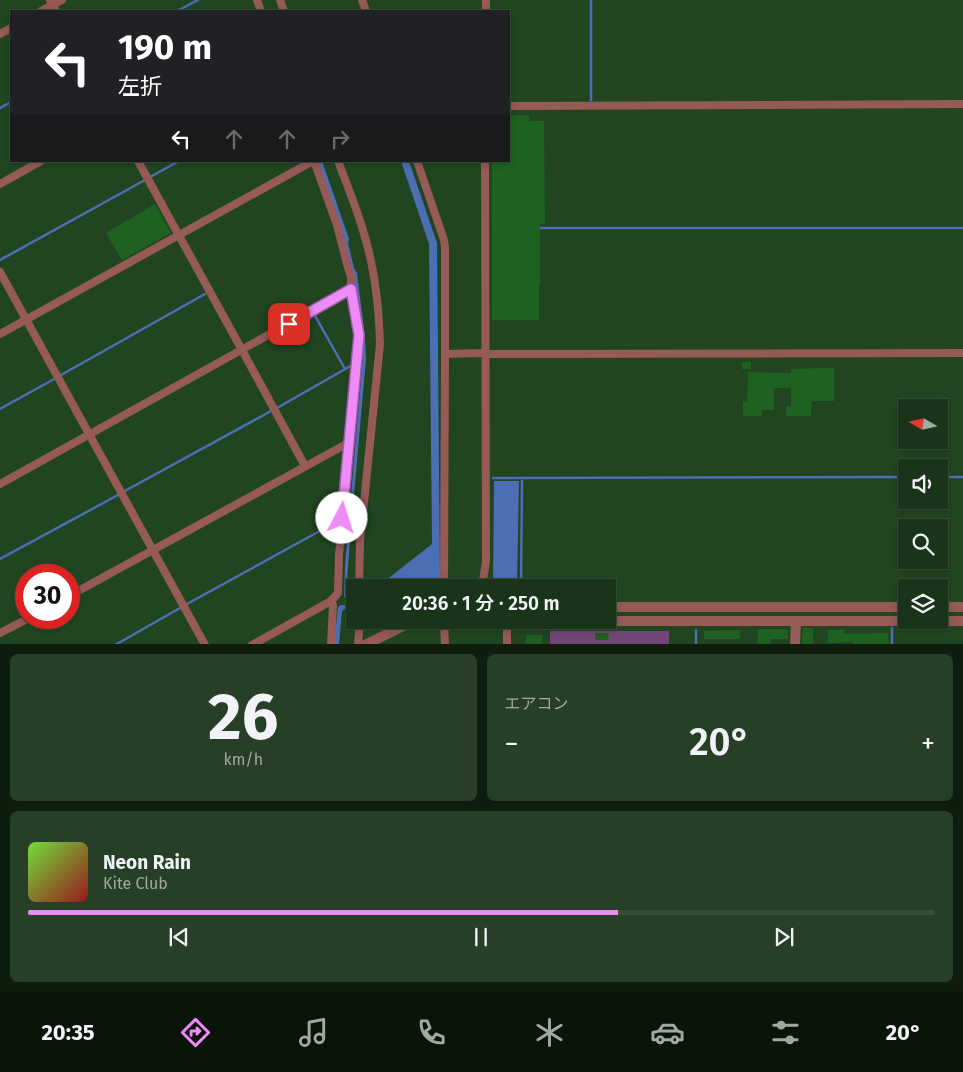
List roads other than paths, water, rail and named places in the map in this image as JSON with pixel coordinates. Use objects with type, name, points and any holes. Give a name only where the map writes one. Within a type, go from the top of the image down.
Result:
[{"type":"street","points":[[53,5],[62,0]]},
{"type":"street","points":[[510,106],[963,104]]},
{"type":"street","points":[[0,184],[39,162]]},
{"type":"street","points":[[139,162],[305,466]]},
{"type":"street","points":[[0,334],[312,162]]},
{"type":"street","points":[[252,644],[331,601],[338,593],[338,555],[359,335],[351,289],[351,277],[337,225],[314,162]]},
{"type":"street","points":[[338,162],[364,234],[376,291],[380,344],[360,542],[359,579]]},
{"type":"street","points":[[417,162],[444,240],[444,579]]},
{"type":"street","points":[[483,579],[486,561],[485,162]]},
{"type":"street","points":[[0,272],[205,644]]},
{"type":"street","points":[[0,484],[351,289]]},
{"type":"street","points":[[445,354],[963,353]]},
{"type":"street","points":[[80,590],[350,442]]},
{"type":"street","points":[[331,601],[333,605],[331,644]]},
{"type":"street","points":[[616,607],[898,607]]},
{"type":"street","points":[[948,607],[963,607]]},
{"type":"street","points":[[616,621],[963,621]]},
{"type":"street","points":[[796,621],[796,644]]},
{"type":"street","points":[[0,633],[15,625]]},
{"type":"street","points":[[358,644],[360,629]]},
{"type":"street","points":[[365,644],[396,629]]},
{"type":"street","points":[[444,629],[445,644]]},
{"type":"street","points":[[507,629],[507,644]]},
{"type":"water","points":[[317,162],[322,162],[349,239],[348,243],[357,273],[365,337],[366,359],[346,579],[346,597],[344,597],[345,566],[363,356],[353,274],[343,242],[344,237]]},
{"type":"water","points":[[401,162],[409,162],[437,243],[440,576],[439,579],[388,579],[432,544],[429,244]]},
{"type":"water","points":[[494,481],[519,481],[517,579],[493,579]]},
{"type":"water","points":[[346,605],[346,609],[342,611],[339,644],[334,644],[338,607]]},
{"type":"waterway","points":[[179,10],[198,0]]},
{"type":"waterway","points":[[591,0],[591,100]]},
{"type":"waterway","points":[[0,108],[10,103]]},
{"type":"waterway","points":[[150,177],[177,162]]},
{"type":"waterway","points":[[0,260],[145,180]]},
{"type":"waterway","points":[[538,228],[963,228]]},
{"type":"waterway","points":[[61,375],[205,294]]},
{"type":"waterway","points":[[314,314],[345,369]]},
{"type":"waterway","points":[[277,408],[354,364]]},
{"type":"waterway","points":[[0,409],[56,378]]},
{"type":"waterway","points":[[123,492],[271,411]]},
{"type":"waterway","points":[[493,478],[898,477]]},
{"type":"waterway","points":[[948,477],[963,477]]},
{"type":"waterway","points":[[521,579],[522,481]]},
{"type":"waterway","points":[[0,559],[118,495]]},
{"type":"waterway","points":[[187,604],[338,521]]},
{"type":"waterway","points":[[117,644],[180,608]]},
{"type":"waterway","points":[[892,628],[892,644]]},
{"type":"waterway","points":[[696,630],[696,644]]}]
